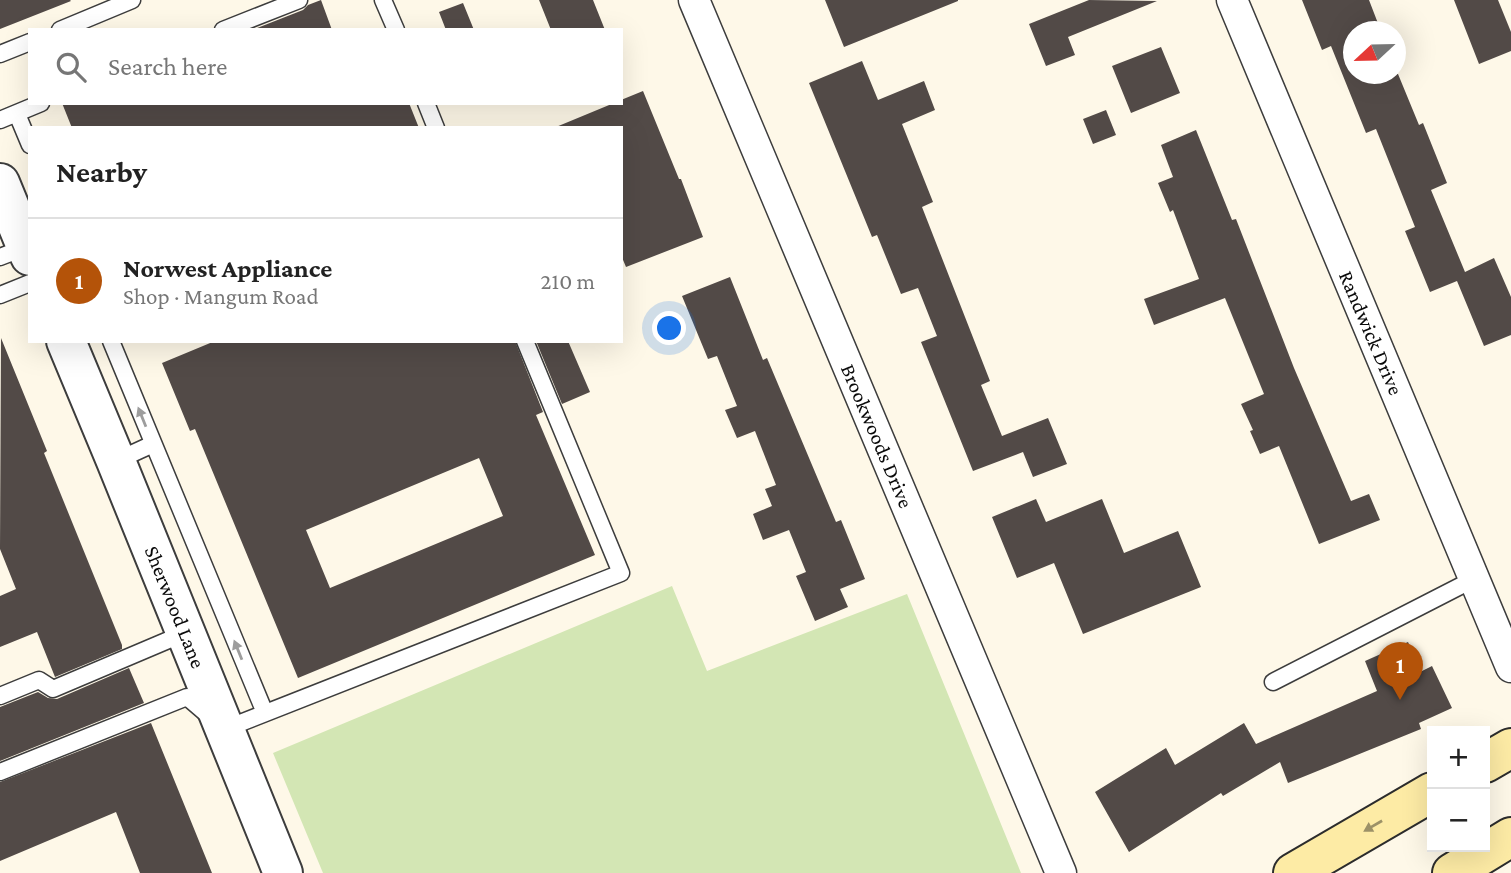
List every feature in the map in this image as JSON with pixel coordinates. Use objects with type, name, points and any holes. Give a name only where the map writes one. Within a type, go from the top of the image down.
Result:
[{"type":"main road","points":[[1490,759],[1511,748]]},
{"type":"main road","points":[[1293,873],[1427,795]]},
{"type":"main road","points":[[1452,873],[1511,837]]},
{"type":"street","name":"Brookwoods Drive","points":[[694,0],[1061,873]]},
{"type":"street","name":"Randwick Drive","points":[[1232,0],[1511,667]]},
{"type":"street","points":[[0,183],[21,261]]},
{"type":"street","name":"Sherwood Lane","points":[[67,343],[283,873]]},
{"type":"lane","points":[[65,28],[132,0]]},
{"type":"lane","points":[[228,28],[299,0]]},
{"type":"lane","points":[[383,0],[395,28]]},
{"type":"lane","points":[[0,54],[28,43]]},
{"type":"lane","points":[[0,120],[37,105]]},
{"type":"lane","points":[[427,105],[435,126]]},
{"type":"lane","points":[[17,114],[28,140]]},
{"type":"lane","points":[[0,295],[21,261]]},
{"type":"lane","points":[[112,343],[265,713]]},
{"type":"lane","points":[[0,772],[187,697],[224,729],[621,573],[526,343]]},
{"type":"lane","points":[[116,461],[153,444]]},
{"type":"lane","points":[[1273,682],[1474,579]]},
{"type":"lane","points":[[0,695],[40,680],[53,689],[185,633]]},
{"type":"green space","points":[[672,586],[707,671],[907,594],[1021,873],[323,873],[273,753]]},
{"type":"building","points":[[0,0],[70,0],[71,1],[0,29]]},
{"type":"building","points":[[321,0],[331,28],[257,28],[303,10]]},
{"type":"building","points":[[539,0],[593,0],[604,28],[550,28]]},
{"type":"building","points":[[825,0],[958,0],[958,1],[844,47]]},
{"type":"building","points":[[1089,0],[1157,1],[1068,37],[1075,55],[1046,66],[1029,24]]},
{"type":"building","points":[[1302,0],[1369,0],[1377,21],[1343,21],[1343,76],[1331,46],[1322,50]]},
{"type":"building","points":[[1454,0],[1498,0],[1511,32],[1511,51],[1479,64]]},
{"type":"building","points":[[463,3],[473,28],[445,28],[439,12]]},
{"type":"building","points":[[1161,47],[1180,93],[1131,113],[1112,66]]},
{"type":"building","points":[[862,61],[878,100],[924,81],[935,110],[902,124],[933,202],[922,207],[990,381],[981,385],[1002,436],[1048,418],[1067,464],[1033,477],[1023,452],[973,471],[921,342],[937,336],[918,288],[901,294],[877,235],[872,237],[809,83]]},
{"type":"building","points":[[1346,84],[1402,84],[1419,125],[1423,123],[1447,183],[1431,190],[1465,272],[1494,258],[1511,297],[1511,335],[1484,346],[1457,281],[1430,292],[1405,231],[1415,227],[1376,129],[1366,133]]},
{"type":"building","points":[[643,91],[703,237],[626,267],[623,260],[623,126],[558,126],[609,105],[623,105],[623,99]]},
{"type":"building","points":[[63,105],[410,105],[418,126],[71,126]]},
{"type":"building","points":[[1106,110],[1116,135],[1093,144],[1083,119]]},
{"type":"building","points":[[1196,130],[1232,220],[1236,219],[1294,368],[1351,501],[1369,494],[1380,520],[1319,544],[1279,446],[1260,454],[1250,431],[1253,430],[1241,404],[1264,394],[1225,298],[1154,325],[1144,299],[1199,279],[1173,210],[1170,212],[1158,183],[1173,177],[1161,145]]},
{"type":"building","points":[[730,277],[763,360],[767,358],[836,522],[841,520],[865,579],[840,589],[848,607],[815,621],[796,576],[806,572],[789,530],[763,540],[753,514],[772,506],[765,489],[776,485],[755,431],[737,438],[725,410],[737,406],[717,356],[708,359],[682,296]]},
{"type":"building","points":[[1,338],[47,451],[44,453],[122,645],[122,649],[55,677],[37,632],[0,647],[0,596],[16,589],[0,549]]},
{"type":"building","points":[[210,343],[516,343],[543,412],[536,415],[595,555],[298,678],[195,429],[190,431],[162,363]],"holes":[[[479,458],[503,516],[330,588],[306,530]]]},
{"type":"building","points":[[537,343],[569,343],[590,392],[562,404]]},
{"type":"building","points":[[1036,499],[1046,522],[1102,499],[1124,553],[1178,531],[1201,587],[1083,634],[1054,563],[1017,578],[992,517]]},
{"type":"building","points":[[1408,642],[1420,672],[1432,666],[1452,708],[1419,723],[1421,729],[1288,783],[1280,762],[1223,796],[1221,793],[1129,852],[1095,792],[1166,748],[1175,765],[1244,723],[1256,744],[1377,691],[1365,661]]},
{"type":"building","points":[[129,668],[144,703],[0,761],[0,707],[38,692],[48,698],[57,699]]},
{"type":"building","points":[[151,723],[212,873],[140,873],[116,812],[0,861],[0,782]]},
{"type":"place","name":"Norwest Appliance","points":[[1400,700]]}]
